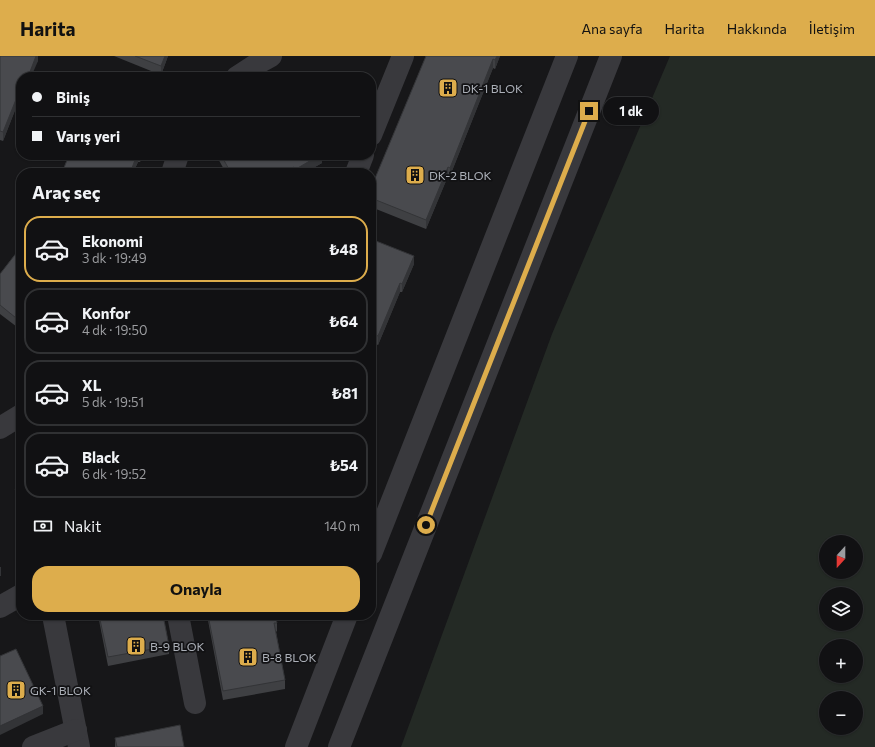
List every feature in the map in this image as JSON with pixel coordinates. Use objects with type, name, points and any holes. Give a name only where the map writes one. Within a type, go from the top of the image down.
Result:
[{"type":"street","points":[[245,72],[271,56]]},
{"type":"street","points":[[376,123],[403,56]]},
{"type":"street","points":[[376,541],[567,56]]},
{"type":"street","points":[[338,747],[611,56]]},
{"type":"street","points":[[0,428],[16,418]]},
{"type":"street","points":[[0,607],[16,598]]},
{"type":"street","points":[[33,747],[77,739],[54,620]]},
{"type":"street","points":[[179,620],[195,702]]},
{"type":"street","points":[[296,747],[345,620]]},
{"type":"shaded area","points":[[670,56],[875,56],[875,747],[401,747],[552,334]]},
{"type":"building","points":[[0,56],[36,56],[30,72],[16,72],[16,100],[3,132],[0,131]]},
{"type":"building","points":[[135,56],[165,56],[161,66]]},
{"type":"building","points":[[426,56],[497,56],[495,60],[493,59],[450,168],[448,167],[426,220],[376,200],[376,176]]},
{"type":"building","points":[[67,160],[135,160],[132,168],[64,168]]},
{"type":"building","points":[[224,160],[311,160],[298,168],[228,168]]},
{"type":"building","points":[[376,241],[414,256],[402,284],[400,283],[378,336],[376,335]]},
{"type":"building","points":[[16,253],[16,318],[0,305],[0,274]]},
{"type":"building","name":"B-9 BLOK","points":[[100,620],[164,620],[169,646],[108,657]]},
{"type":"building","name":"B-8 BLOK","points":[[209,620],[276,620],[277,623],[274,623],[285,680],[223,691]]},
{"type":"building","name":"GK-1 BLOK","points":[[16,649],[43,706],[0,726],[0,656]]},
{"type":"building","points":[[180,725],[184,747],[117,747],[115,738]]},
{"type":"place","name":"DK-1 BLOK","points":[[448,88]]},
{"type":"place","name":"DK-2 BLOK","points":[[415,175]]},
{"type":"place","name":"B-9 BLOK","points":[[136,646]]},
{"type":"place","name":"B-8 BLOK","points":[[248,657]]},
{"type":"place","name":"GK-1 BLOK","points":[[16,690]]},
{"type":"route","points":[[426,525],[589,111]]}]
